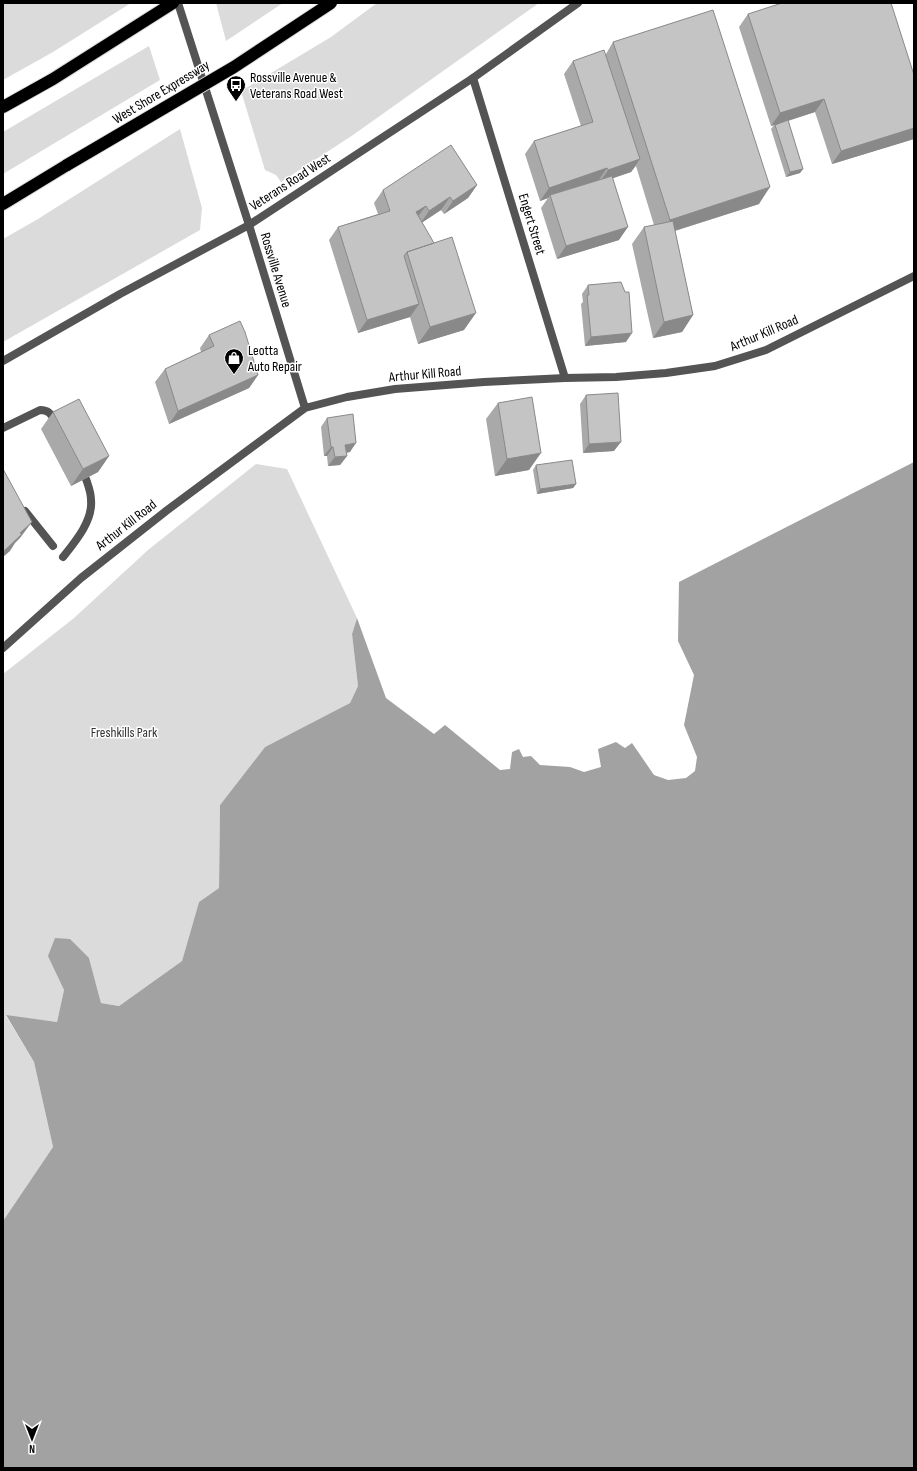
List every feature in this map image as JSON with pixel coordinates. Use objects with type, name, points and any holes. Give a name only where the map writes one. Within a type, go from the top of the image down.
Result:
[{"type":"highway","points":[[3,107],[53,79],[173,3]]},
{"type":"highway","name":"West Shore Expressway","points":[[3,200],[67,165],[234,67],[331,3]]},
{"type":"highway","points":[[3,204],[67,165]]},
{"type":"street","name":"Rossville Avenue","points":[[178,3],[249,225],[305,408]]},
{"type":"street","name":"Veterans Road West","points":[[3,361],[120,294],[249,225],[473,78],[578,3]]},
{"type":"street","name":"Engert Street","points":[[473,78],[565,378]]},
{"type":"street","name":"Arthur Kill Road","points":[[3,648],[87,573],[166,511],[305,408],[347,397],[395,389],[484,382],[616,377],[666,373],[715,366],[766,350],[830,316],[914,276]]},
{"type":"street","points":[[3,428],[40,410],[47,410],[55,421]]},
{"type":"street","points":[[63,557],[79,536],[88,515],[92,501],[86,479]]},
{"type":"street","points":[[20,502],[27,514],[53,546]]},
{"type":"green space","points":[[3,3],[131,3],[53,52],[3,80]]},
{"type":"green space","points":[[216,3],[283,3],[226,41]]},
{"type":"green space","points":[[377,3],[539,3],[353,135],[281,182],[276,175],[265,170],[241,91],[331,37]]},
{"type":"green space","points":[[149,46],[160,80],[3,174],[3,132]]},
{"type":"green space","points":[[180,129],[202,208],[200,230],[3,342],[3,239],[38,219]]},
{"type":"green space","name":"Freshkills Park","points":[[256,464],[287,469],[357,618],[352,634],[358,686],[350,703],[265,747],[220,805],[219,888],[199,902],[182,961],[119,1006],[101,1003],[89,958],[49,956],[64,990],[57,1022],[6,1016],[34,1062],[53,1147],[3,1221],[3,674],[74,618],[148,550]]},
{"type":"shaded area","points":[[914,462],[914,1468],[3,1468],[3,1221],[53,1147],[34,1062],[6,1015],[57,1022],[64,990],[48,956],[55,938],[70,939],[89,958],[101,1003],[119,1006],[182,961],[199,902],[219,888],[220,805],[265,747],[350,703],[358,686],[352,634],[357,618],[386,698],[434,734],[445,725],[500,770],[510,769],[512,752],[519,749],[523,757],[531,756],[540,765],[570,767],[584,772],[601,767],[598,749],[616,742],[625,748],[632,743],[654,775],[668,780],[686,778],[695,771],[697,757],[684,725],[694,675],[678,641],[679,582]]},
{"type":"building","points":[[782,3],[891,3],[914,75],[914,128],[841,151],[824,99],[780,113],[748,14]]},
{"type":"building","points":[[713,10],[770,187],[670,220],[613,42]]},
{"type":"building","points":[[604,50],[640,159],[608,170],[607,168],[549,188],[534,141],[593,122],[573,61]]},
{"type":"building","points":[[788,120],[803,169],[790,172],[775,125]]},
{"type":"building","points":[[451,145],[477,185],[453,201],[450,197],[429,211],[426,206],[416,212],[434,243],[407,252],[404,256],[419,304],[367,320],[338,227],[390,211],[383,190]]},
{"type":"building","points":[[612,176],[628,227],[566,246],[550,195]]},
{"type":"building","points":[[673,221],[693,315],[664,322],[644,227]]},
{"type":"building","points":[[452,237],[476,313],[430,327],[407,252]]},
{"type":"building","points":[[621,282],[625,292],[629,292],[632,333],[591,337],[587,295],[589,295],[588,285]]},
{"type":"building","points":[[240,321],[245,332],[258,375],[178,411],[165,369],[214,346],[209,335]]},
{"type":"building","points":[[618,393],[621,442],[589,444],[586,395]]},
{"type":"building","points":[[532,397],[541,453],[507,459],[498,403]]},
{"type":"building","points":[[79,399],[109,456],[83,469],[53,412]]},
{"type":"building","points":[[353,414],[356,443],[345,445],[347,456],[335,457],[333,447],[331,447],[327,418]]},
{"type":"building","points":[[572,460],[576,484],[540,489],[536,465]]},
{"type":"building","points":[[3,469],[32,522],[3,552]]},
{"type":"place","name":"Rossville Avenue & Veterans Road West","points":[[236,102]]},
{"type":"place","name":"Leotta Auto Repair","points":[[234,375]]}]
